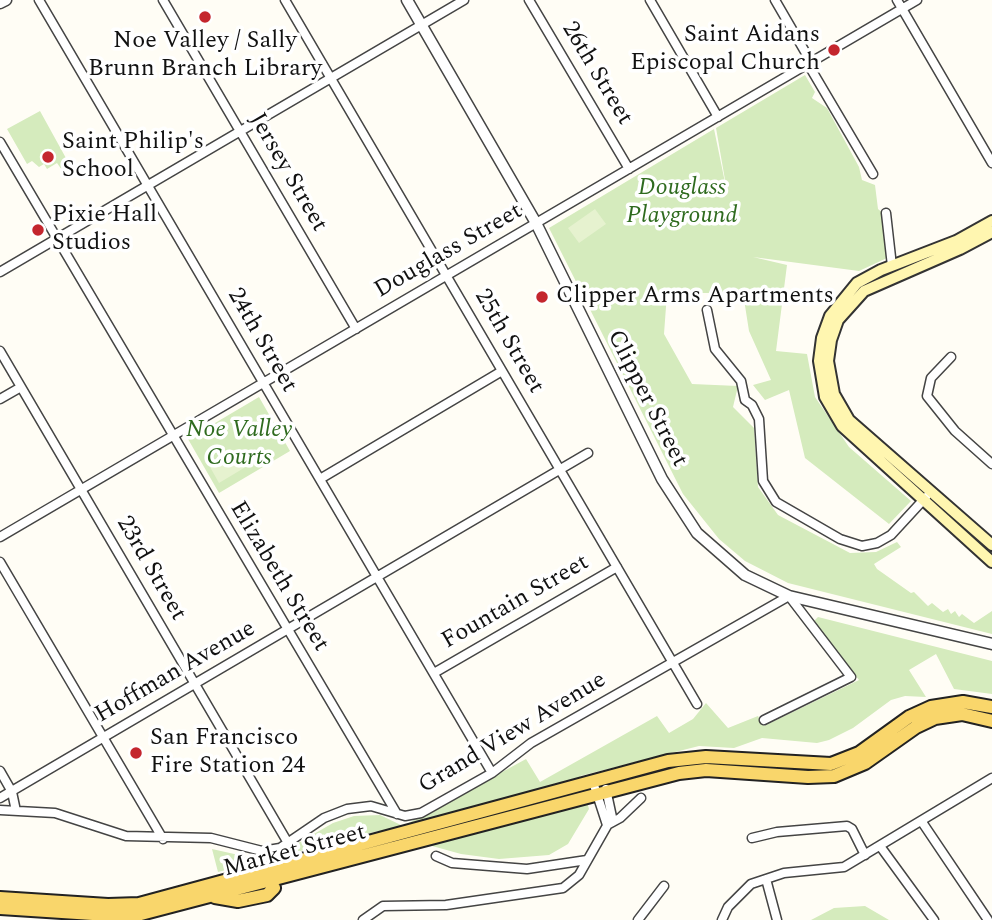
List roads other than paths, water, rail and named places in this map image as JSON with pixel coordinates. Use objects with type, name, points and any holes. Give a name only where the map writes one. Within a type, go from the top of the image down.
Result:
[{"type":"main road","points":[[992,220],[956,241],[892,265],[857,283],[835,306],[822,338],[820,374],[830,408],[842,426],[992,545]]},
{"type":"main road","points":[[992,232],[960,249],[871,286],[844,311],[831,340],[828,361],[831,384],[843,412],[992,562]]},
{"type":"main road","points":[[594,788],[696,757],[831,764],[859,753],[909,717],[931,707],[962,702],[992,707]]},
{"type":"main road","points":[[594,788],[697,770],[816,778],[834,776],[858,767],[916,727],[935,718],[962,714],[992,720]]},
{"type":"main road","name":"Market Street","points":[[268,876],[393,837],[594,788]]},
{"type":"main road","name":"Market Street","points":[[0,898],[129,905],[416,842],[594,788]]},
{"type":"main road","name":"Market Street","points":[[0,908],[129,915],[212,896],[238,901],[261,897],[273,891],[268,876]]},
{"type":"street","points":[[0,3],[6,0]]},
{"type":"street","name":"24th Street","points":[[39,0],[492,773]]},
{"type":"street","name":"Jersey Street","points":[[163,0],[356,329]]},
{"type":"street","name":"25th Street","points":[[285,0],[697,704]]},
{"type":"street","name":"Clipper Street","points":[[407,0],[536,223],[663,479],[687,520],[733,566],[789,596],[992,644]]},
{"type":"street","points":[[0,272],[464,0]]},
{"type":"street","name":"26th Street","points":[[529,0],[629,169]]},
{"type":"street","points":[[650,0],[718,117]]},
{"type":"street","points":[[775,0],[873,174]]},
{"type":"street","points":[[897,0],[992,163]]},
{"type":"street","name":"Douglass Street","points":[[0,537],[917,0]]},
{"type":"street","name":"Elizabeth Street","points":[[0,142],[397,814]]},
{"type":"street","points":[[886,213],[892,265]]},
{"type":"street","points":[[707,310],[715,349],[741,381],[745,400],[752,405],[759,419],[763,481],[776,502],[840,539],[862,545],[877,543],[891,535],[927,496]]},
{"type":"street","name":"23rd Street","points":[[0,351],[288,843]]},
{"type":"street","points":[[951,357],[931,378],[926,390],[932,407],[992,464]]},
{"type":"street","points":[[320,479],[502,371]]},
{"type":"street","points":[[0,399],[21,387]]},
{"type":"street","name":"Hoffman Avenue","points":[[0,798],[588,453]]},
{"type":"street","points":[[0,562],[163,839]]},
{"type":"street","name":"Fountain Street","points":[[434,673],[617,567]]},
{"type":"street","points":[[764,720],[851,677],[789,596]]},
{"type":"street","name":"Grand View Avenue","points":[[0,810],[55,813],[126,836],[163,839],[211,838],[262,851],[288,843],[324,818],[347,808],[371,806],[397,814],[421,813],[492,773],[531,743],[789,596]]},
{"type":"street","points":[[0,771],[12,792],[16,811]]},
{"type":"street","points":[[722,920],[727,909],[749,885],[787,873],[836,870],[922,822],[992,778]]},
{"type":"street","points":[[594,788],[607,825]]},
{"type":"street","points":[[363,920],[378,909],[391,905],[446,905],[556,891],[574,880],[607,825],[620,818],[641,798]]},
{"type":"street","points":[[922,822],[988,920]]},
{"type":"street","points":[[752,838],[772,833],[847,826],[852,829],[865,855]]},
{"type":"street","points":[[880,846],[934,920]]},
{"type":"street","points":[[436,856],[452,863],[527,869],[587,860]]},
{"type":"street","points":[[766,878],[777,920]]},
{"type":"street","points":[[638,920],[664,886]]},
{"type":"place","name":"Noe Valley / Sally Brunn Branch Library","points":[[205,17]]},
{"type":"place","name":"Saint Aidans Episcopal Church","points":[[834,50]]},
{"type":"place","name":"Saint Philip's School","points":[[48,157]]},
{"type":"place","name":"Pixie Hall Studios","points":[[38,230]]},
{"type":"place","name":"Clipper Arms Apartments","points":[[542,297]]},
{"type":"place","name":"San Francisco Fire Station 24","points":[[136,753]]},
{"type":"park label","name":"Douglass Playground","points":[[682,203]]},
{"type":"park label","name":"Noe Valley Courts","points":[[239,445]]}]
